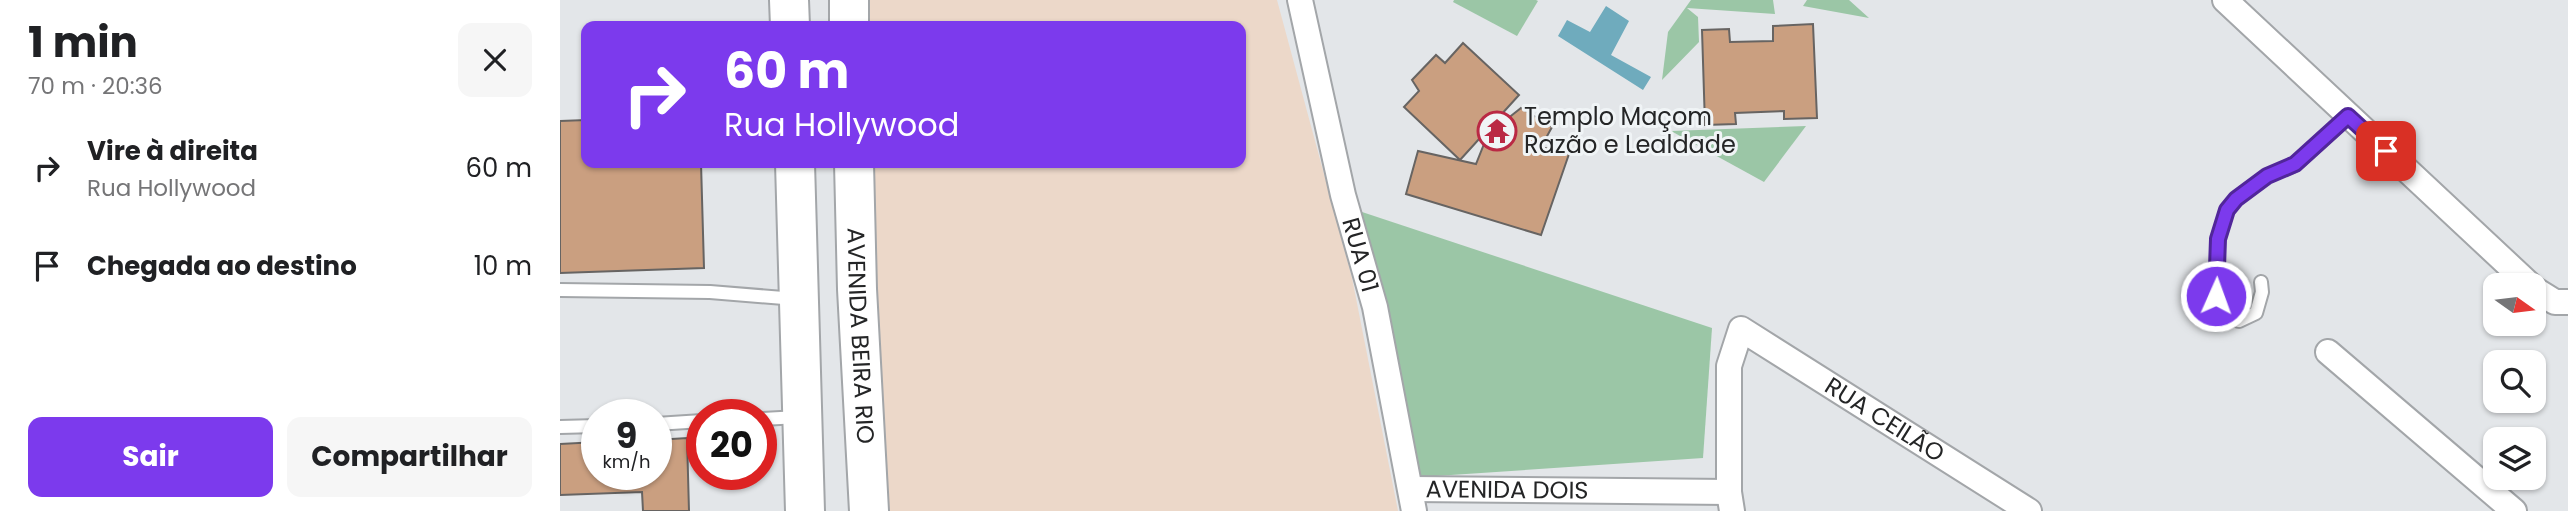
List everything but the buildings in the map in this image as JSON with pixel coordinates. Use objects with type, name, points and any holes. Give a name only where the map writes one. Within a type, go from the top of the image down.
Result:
[{"type":"main road","points":[[789,0],[790,21]]},
{"type":"main road","points":[[849,0],[849,21]]},
{"type":"main road","points":[[795,168],[804,511]]},
{"type":"main road","name":"AVENIDA BEIRA RIO","points":[[853,168],[869,511]]},
{"type":"main road","points":[[800,295],[811,305],[829,310],[847,304],[857,289]]},
{"type":"street","name":"RUA 01","points":[[1300,0],[1343,195],[1375,307],[1412,500]]},
{"type":"street","points":[[2225,0],[2517,273]]},
{"type":"street","points":[[2546,296],[2555,302],[2568,302]]},
{"type":"street","name":"RUA CEILÃO","points":[[1730,501],[1729,366],[1741,329],[2028,511]]},
{"type":"street","points":[[2328,352],[2514,511]]},
{"type":"street","name":"AVENIDA DOIS","points":[[1412,500],[1730,501]]},
{"type":"lane","points":[[2261,282],[2262,292],[2256,313],[2239,321],[2225,316],[2216,296],[2218,239],[2227,210],[2236,199],[2267,176],[2295,164],[2348,116]]},
{"type":"lane","points":[[560,290],[800,295]]},
{"type":"lane","points":[[777,418],[802,417]]},
{"type":"lane","points":[[560,427],[581,426]]},
{"type":"shaded area","points":[[868,0],[1277,0],[1352,278],[1398,511],[883,511],[873,168],[1246,168],[1246,21],[869,21]]},
{"type":"green space","points":[[1691,0],[1773,0],[1775,14],[1687,8],[1698,17],[1699,42],[1662,80],[1668,32]]},
{"type":"green space","points":[[1807,0],[1849,0],[1869,18],[1803,6]]},
{"type":"green space","points":[[1538,1],[1517,36],[1453,2]]},
{"type":"green space","points":[[1806,126],[1764,182],[1671,131]]},
{"type":"green space","points":[[1353,209],[1712,328],[1703,458],[1421,477]]},
{"type":"water","points":[[1606,6],[1629,21],[1611,55],[1651,77],[1643,90],[1558,36],[1567,20],[1590,32]]},
{"type":"place","name":"Templo Maçom Razão e Lealdade","points":[[1497,131]]},
{"type":"route","points":[[2216,296],[2218,239],[2227,210],[2236,199],[2267,176],[2295,164],[2348,116],[2386,151]]}]
